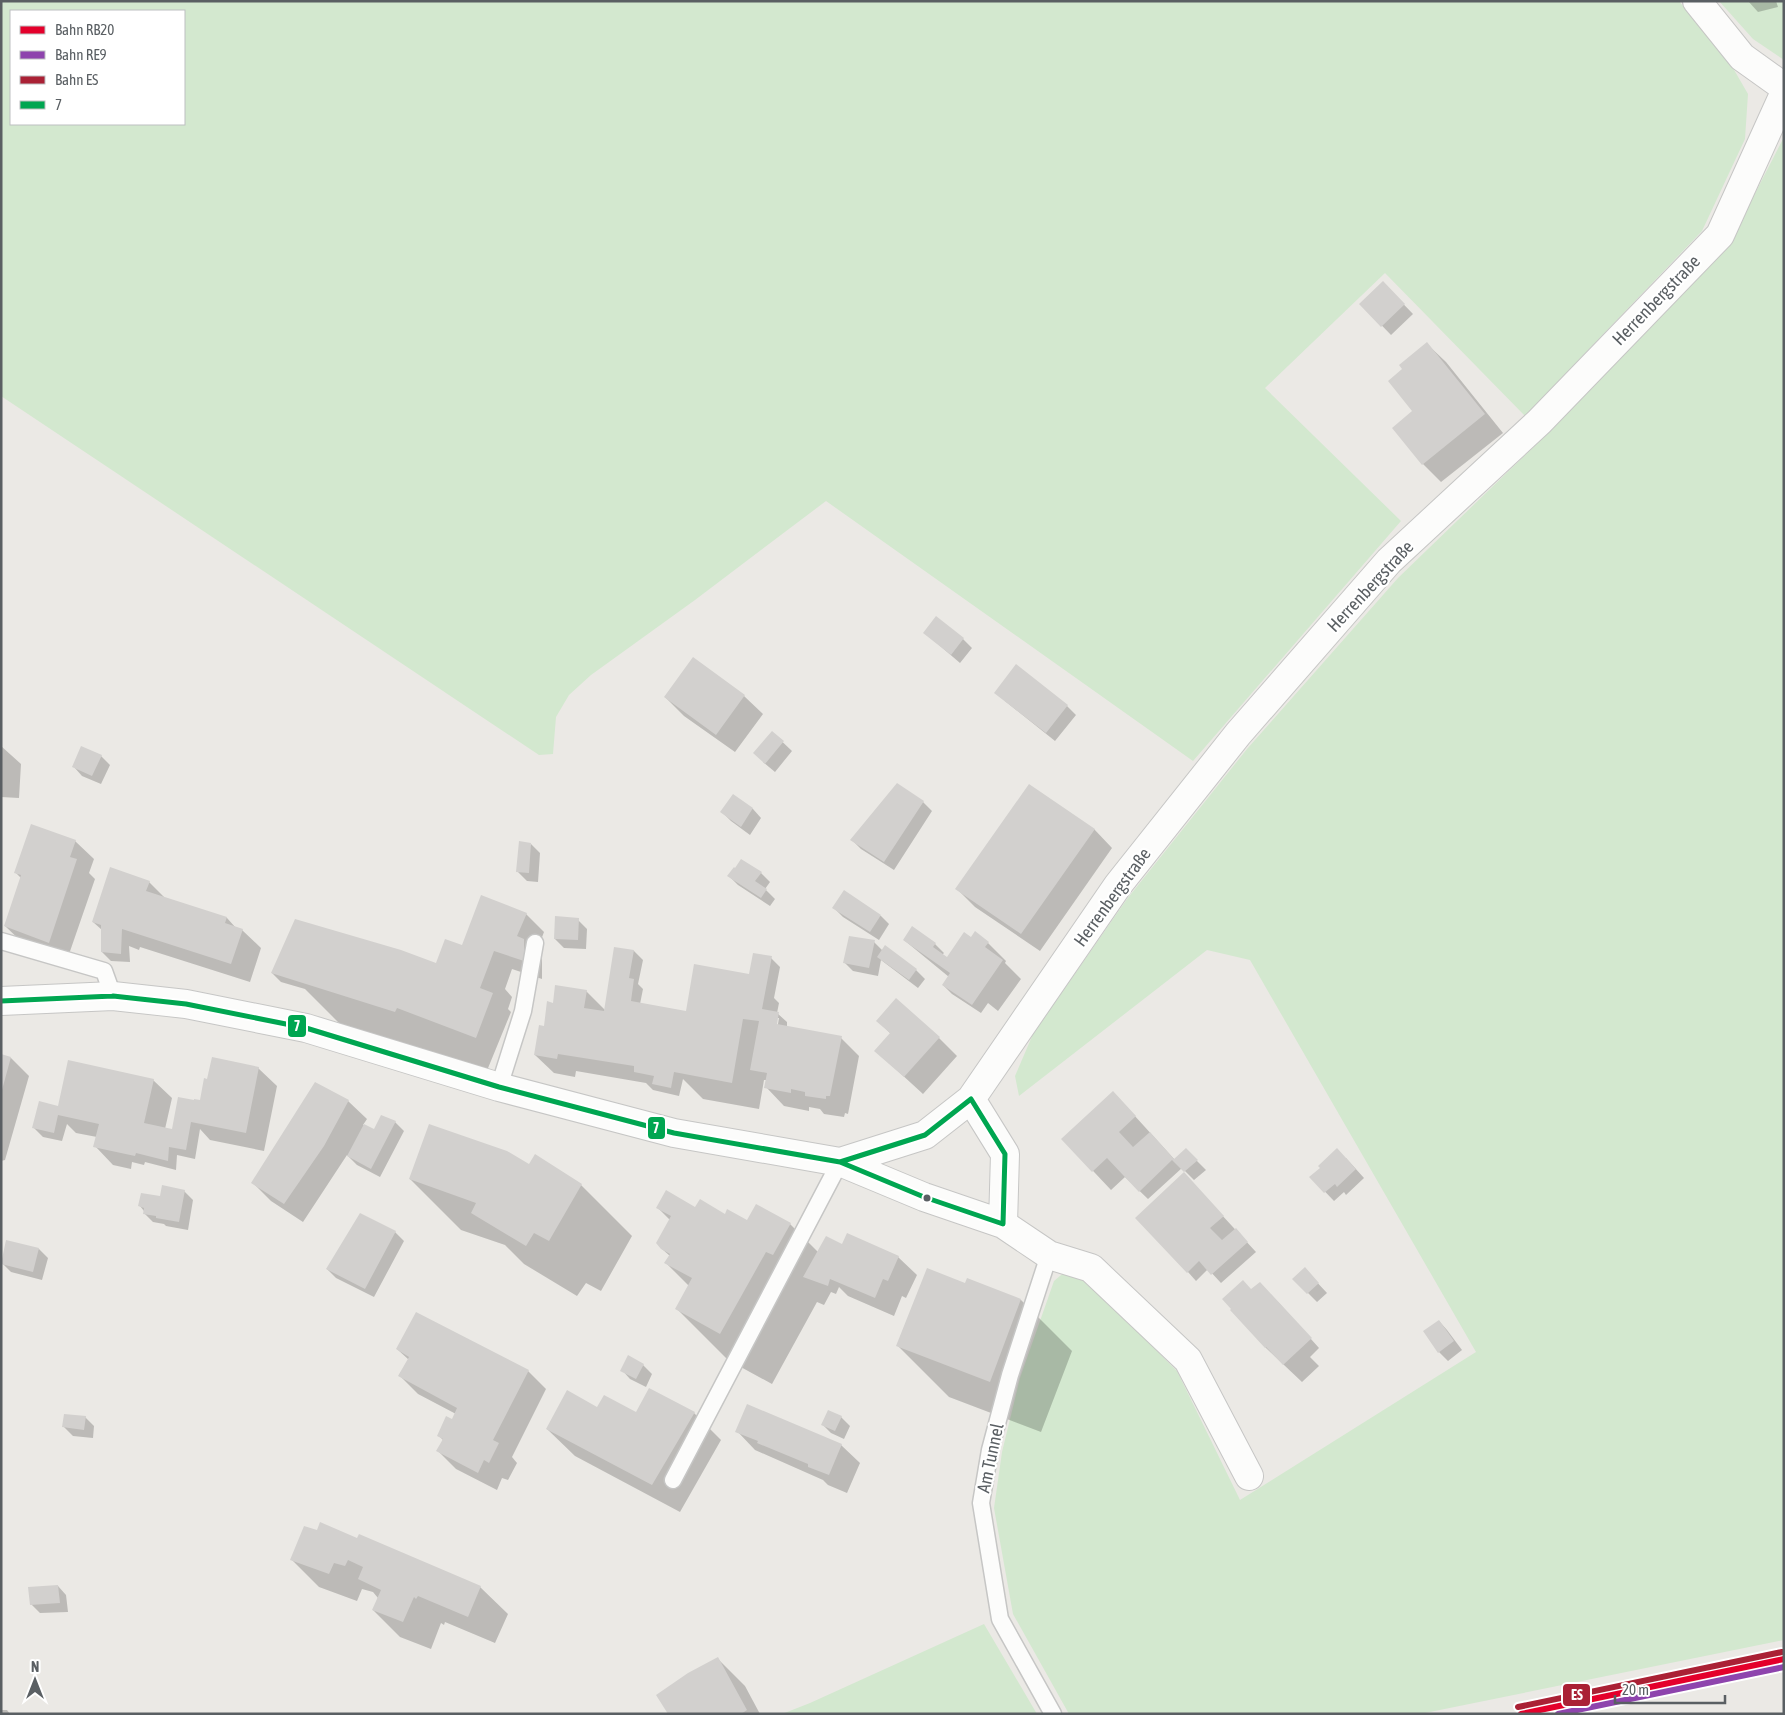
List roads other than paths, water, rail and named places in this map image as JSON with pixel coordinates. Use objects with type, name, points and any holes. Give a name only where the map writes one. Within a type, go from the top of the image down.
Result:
[{"type":"street","points":[[1697,1],[1742,57],[1784,86]]},
{"type":"street","name":"Herrenbergstraße","points":[[840,1162],[925,1135],[971,1099],[1118,885],[1238,734],[1389,562],[1539,422],[1720,235],[1784,94]]},
{"type":"street","name":"Herrenbergstraße","points":[[1,1001],[113,996],[186,1004],[306,1028],[499,1087],[674,1133],[840,1162],[924,1197],[1003,1224]]},
{"type":"street","points":[[971,1099],[1005,1154],[1003,1224],[1049,1255],[1091,1268],[1188,1360],[1249,1476]]},
{"type":"lane","points":[[1,941],[104,971],[113,996]]},
{"type":"lane","points":[[499,1087],[523,1011],[535,943]]},
{"type":"lane","points":[[673,1480],[840,1162]]},
{"type":"lane","name":"Am Tunnel","points":[[1049,1255],[1005,1394],[990,1450],[981,1503],[1000,1619],[1052,1714]]},
{"type":"rail line","name":"ES","points":[[1518,1707],[1782,1652]]},
{"type":"rail line","name":"RB20","points":[[1521,1714],[1784,1659]]},
{"type":"rail line","name":"RE9","points":[[1558,1714],[1784,1667]]}]
